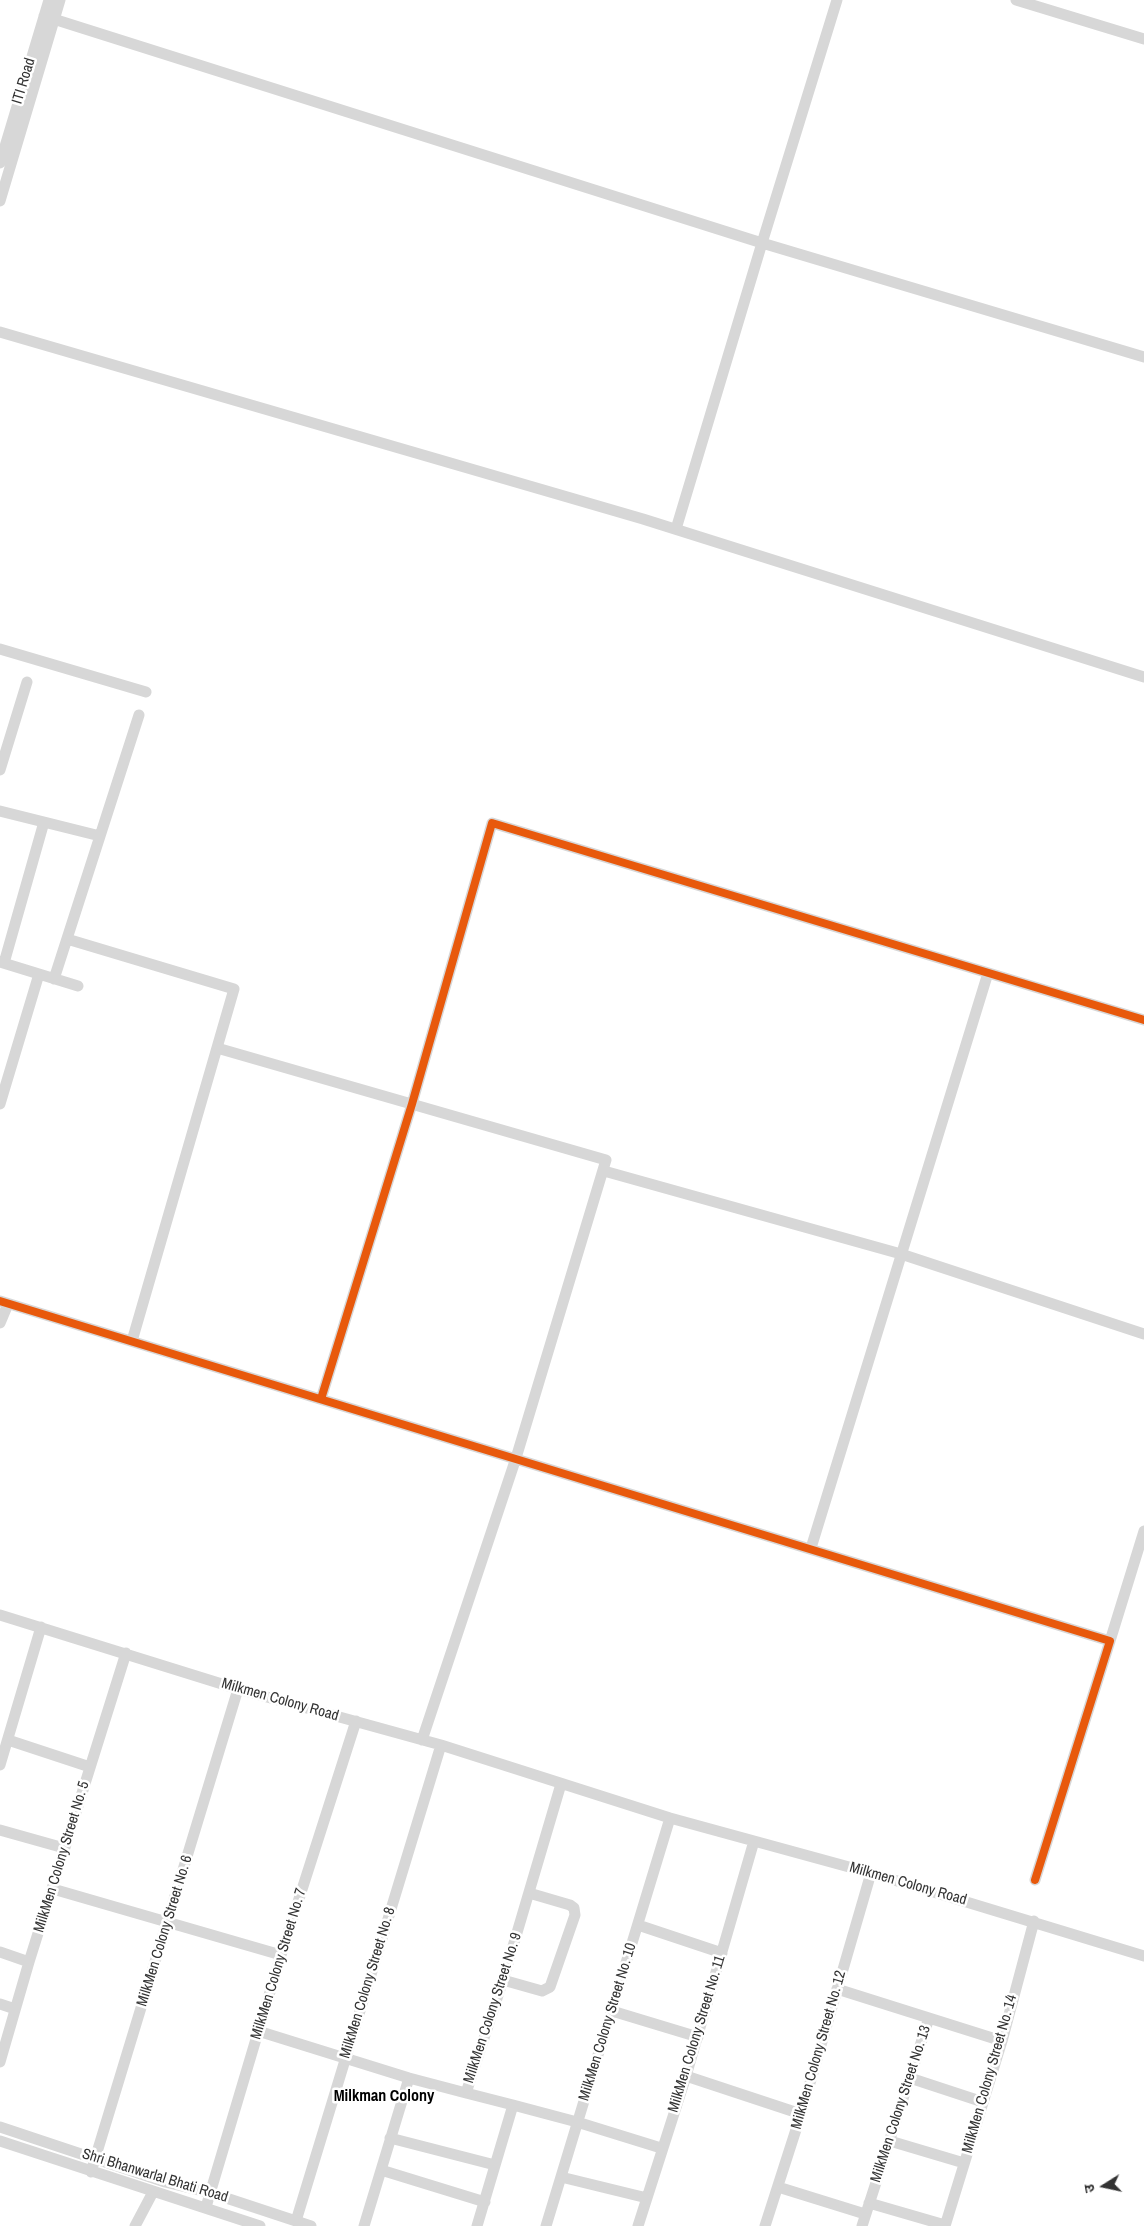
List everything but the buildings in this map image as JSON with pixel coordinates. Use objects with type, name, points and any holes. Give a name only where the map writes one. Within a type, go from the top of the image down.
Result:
[{"type":"street","name":"ITI Road","points":[[0,163],[49,18],[49,0]]},
{"type":"street","points":[[0,201],[49,18],[60,0]]},
{"type":"street","points":[[676,529],[837,0]]},
{"type":"street","points":[[1016,0],[1144,39]]},
{"type":"street","points":[[49,18],[762,243],[1144,357]]},
{"type":"street","points":[[0,332],[676,529],[1144,677]]},
{"type":"street","points":[[0,649],[146,692]]},
{"type":"street","points":[[0,770],[27,682]]},
{"type":"street","points":[[54,979],[139,715]]},
{"type":"street","points":[[0,811],[100,836]]},
{"type":"street","points":[[44,822],[2,962],[78,986]]},
{"type":"street","points":[[321,1399],[412,1104],[492,823],[1144,1020]]},
{"type":"street","points":[[67,939],[234,989],[132,1342]]},
{"type":"street","points":[[811,1548],[988,973]]},
{"type":"street","points":[[0,1104],[39,974]]},
{"type":"street","points":[[217,1048],[606,1160],[516,1458],[422,1740]]},
{"type":"street","points":[[604,1171],[901,1254],[1144,1334]]},
{"type":"street","points":[[0,1323],[4,1302],[1110,1641]]},
{"type":"street","points":[[1035,1880],[1144,1531]]},
{"type":"street","name":"Milkmen Colony Road","points":[[0,1615],[238,1689],[422,1740],[670,1818],[871,1873],[1144,1956]]},
{"type":"street","points":[[0,1765],[41,1627]]},
{"type":"street","name":"MilkMen Colony Street No. 5","points":[[0,2062],[64,1848],[126,1653]]},
{"type":"street","name":"MilkMen Colony Street No. 6","points":[[91,2172],[238,1689]]},
{"type":"street","name":"MilkMen Colony Street No. 7","points":[[206,2207],[281,1955],[356,1722]]},
{"type":"street","points":[[8,1740],[90,1767]]},
{"type":"street","name":"MilkMen Colony Street No. 8","points":[[296,2221],[441,1746]]},
{"type":"street","name":"MilkMen Colony Street No. 9","points":[[561,1784],[503,1980],[466,2093],[577,2122],[662,2148]]},
{"type":"street","name":"MilkMen Colony Street No. 10","points":[[546,2226],[670,1818]]},
{"type":"street","points":[[0,1830],[64,1848]]},
{"type":"street","name":"MilkMen Colony Street No. 11","points":[[638,2226],[698,2038],[754,1842]]},
{"type":"street","name":"MilkMen Colony Street No. 12","points":[[764,2226],[801,2114],[871,1873]]},
{"type":"street","points":[[53,1889],[281,1955]]},
{"type":"street","points":[[503,1980],[542,1992],[550,1987],[575,1915],[574,1908],[570,1905],[529,1893]]},
{"type":"street","name":"MilkMen Colony Street No. 14","points":[[945,2226],[1002,2041],[1034,1921]]},
{"type":"street","points":[[638,1925],[722,1953]]},
{"type":"street","points":[[0,1952],[29,1962]]},
{"type":"street","name":"MilkMen Colony Street No. 13","points":[[837,1989],[930,2018],[862,2226]]},
{"type":"street","points":[[0,2004],[15,2009]]},
{"type":"street","points":[[612,2011],[698,2038]]},
{"type":"street","points":[[930,2018],[1002,2041]]},
{"type":"street","points":[[258,2031],[344,2059],[466,2093]]},
{"type":"street","points":[[686,2076],[801,2114]]},
{"type":"street","points":[[364,2226],[409,2078]]},
{"type":"street","points":[[910,2078],[983,2102]]},
{"type":"street","points":[[477,2226],[513,2105]]},
{"type":"street","name":"Shri Bhanwarlal Bhati Road","points":[[0,2127],[165,2182],[211,2192],[311,2226]]},
{"type":"street","points":[[390,2138],[495,2165]]},
{"type":"street","points":[[890,2140],[964,2163]]},
{"type":"street","name":"Shri Bhanwarlal Bhati Road","points":[[0,2141],[260,2226]]},
{"type":"street","points":[[381,2170],[485,2202]]},
{"type":"street","points":[[560,2177],[647,2198]]},
{"type":"street","points":[[778,2187],[865,2214]]},
{"type":"street","points":[[135,2226],[153,2192]]},
{"type":"street","points":[[869,2202],[945,2226]]},
{"type":"cycle path","points":[[321,1399],[412,1104],[492,823],[1144,1020]]},
{"type":"cycle path","points":[[0,1301],[1110,1641],[1035,1880]]},
{"type":"district","name":"Milkman Colony","points":[[384,2097]]}]
